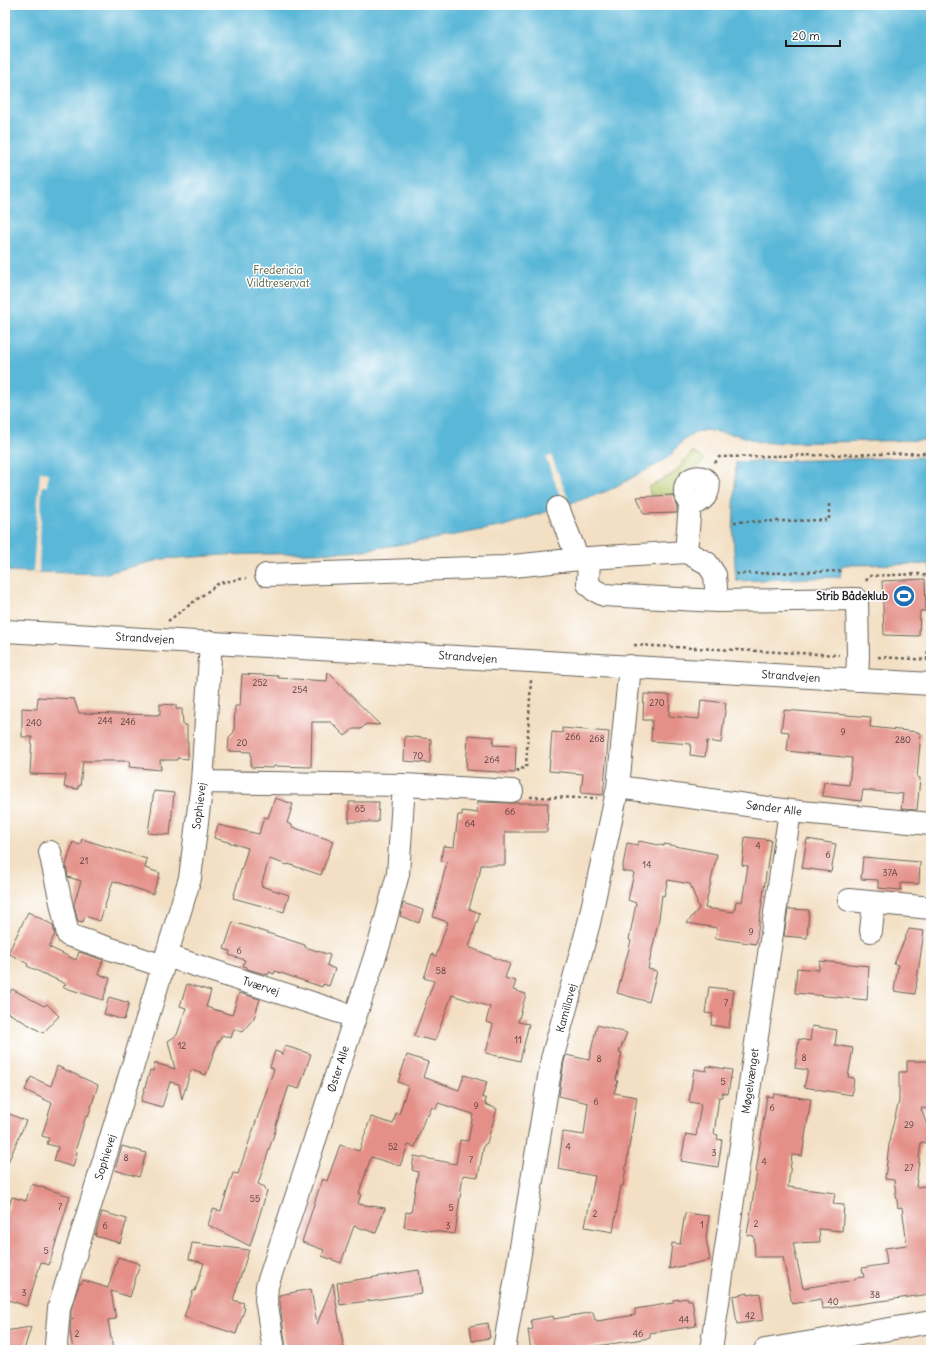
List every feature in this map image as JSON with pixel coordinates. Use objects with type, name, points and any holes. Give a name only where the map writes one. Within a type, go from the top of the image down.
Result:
[{"type":"street","points":[[686,552],[691,530],[690,505],[699,502],[706,496],[709,488],[708,483],[704,478]]},
{"type":"street","points":[[558,508],[583,559],[588,584],[594,590],[604,595],[717,601],[857,599],[857,680]]},
{"type":"street","points":[[266,575],[504,567],[583,559],[686,552],[707,564],[715,575],[717,601]]},
{"type":"street","name":"Strandvejen","points":[[5,631],[931,684]]},
{"type":"street","name":"Sophievej","points":[[57,1350],[56,1344],[59,1308],[190,878],[202,782],[211,642]]},
{"type":"street","name":"Kamillavej","points":[[504,1350],[552,1059],[589,923],[618,786],[630,666]]},
{"type":"street","points":[[202,782],[404,786],[512,791]]},
{"type":"street","name":"Øster Alle","points":[[274,1350],[266,1300],[267,1286],[380,941],[398,874],[404,786]]},
{"type":"street","name":"Sønder Alle","points":[[618,786],[790,811],[931,824]]},
{"type":"street","name":"Møgelvænget","points":[[710,1350],[790,811]]},
{"type":"street","points":[[50,852],[68,935],[165,961]]},
{"type":"street","points":[[848,900],[931,908]]},
{"type":"street","points":[[871,931],[874,903]]},
{"type":"street","name":"Tværvej","points":[[165,961],[355,1017]]},
{"type":"street","points":[[765,1350],[931,1322]]},
{"type":"path","points":[[704,478],[719,457],[931,453]]},
{"type":"path","points":[[734,522],[829,520],[829,503]]},
{"type":"path","points":[[736,574],[841,571]]},
{"type":"path","points":[[857,599],[869,576],[920,574],[931,577]]},
{"type":"path","points":[[167,622],[219,583],[266,575]]},
{"type":"path","points":[[927,660],[931,610]]},
{"type":"path","points":[[858,656],[931,660]]},
{"type":"path","points":[[532,661],[526,768],[518,769],[512,791],[518,796],[605,798],[618,786]]},
{"type":"green space","points":[[693,451],[704,460],[680,489],[679,494],[650,495],[649,487],[674,473]]},
{"type":"water","name":"Fredericia Vildtreservat","points":[[5,5],[931,5],[931,440],[774,443],[759,442],[738,435],[705,430],[695,433],[682,441],[671,455],[658,464],[607,491],[504,526],[351,552],[225,555],[162,559],[103,574],[5,571]]},
{"type":"water","points":[[931,457],[931,571],[929,564],[842,565],[840,577],[736,581],[733,535],[736,462]]},
{"type":"pier","points":[[551,455],[570,504],[564,506],[546,458]]},
{"type":"pier","points":[[40,472],[48,473],[47,486],[42,486],[39,572],[33,572]]},
{"type":"building","points":[[673,495],[677,507],[677,513],[644,514],[637,497]]},
{"type":"building","name":"Strib Bådeklub","points":[[925,579],[926,611],[920,611],[919,636],[884,635],[882,581]]},
{"type":"building","points":[[328,672],[380,725],[366,724],[361,729],[353,729],[345,736],[331,722],[312,722],[311,767],[251,767],[251,752],[228,751],[229,737],[234,732],[235,706],[240,706],[242,674],[327,681]]},
{"type":"building","points":[[644,694],[670,695],[669,716],[699,719],[701,700],[726,703],[721,743],[707,741],[705,757],[690,755],[691,744],[651,741],[652,720],[643,720]]},
{"type":"building","points":[[38,697],[74,699],[79,713],[158,715],[160,714],[160,704],[176,705],[176,709],[182,709],[183,725],[187,725],[188,759],[177,758],[177,760],[160,760],[161,770],[129,767],[130,761],[83,761],[80,786],[78,786],[78,789],[64,787],[66,775],[30,774],[32,737],[22,737],[22,708],[37,709]]},
{"type":"building","points":[[784,710],[871,717],[870,727],[921,733],[917,777],[920,778],[917,810],[901,809],[903,794],[863,790],[861,801],[822,796],[824,782],[849,785],[852,758],[787,751],[789,732],[781,731]]},
{"type":"building","points":[[562,728],[609,732],[603,795],[581,793],[583,774],[549,771],[552,732],[562,733]]},
{"type":"building","points":[[468,735],[494,737],[493,745],[516,746],[515,773],[466,770]]},
{"type":"building","points":[[405,736],[431,739],[430,763],[404,761]]},
{"type":"building","points":[[154,791],[174,793],[170,835],[148,833]]},
{"type":"building","points":[[275,798],[293,804],[287,823],[292,825],[292,827],[333,841],[321,875],[269,859],[261,886],[289,895],[284,912],[233,898],[248,848],[214,838],[218,825],[259,834],[264,817],[268,818]]},
{"type":"building","points":[[349,802],[379,802],[378,822],[349,822]]},
{"type":"building","points":[[478,802],[548,803],[547,832],[505,832],[505,865],[481,865],[479,877],[469,909],[480,913],[469,947],[510,964],[505,978],[516,981],[513,990],[526,994],[518,1022],[529,1024],[520,1061],[486,1053],[493,1024],[486,1022],[490,1007],[452,995],[435,1041],[414,1036],[434,981],[424,978],[432,954],[436,956],[448,922],[433,917],[447,862],[441,861],[443,846],[454,847],[458,815],[462,815],[462,811],[477,813]]},
{"type":"building","points":[[745,837],[771,840],[756,944],[715,938],[717,928],[687,923],[699,908],[690,884],[668,880],[664,896],[662,895],[659,918],[648,969],[657,971],[649,1002],[617,993],[631,941],[629,940],[636,903],[628,900],[634,873],[622,871],[627,843],[638,845],[639,841],[664,846],[664,844],[717,854],[705,908],[734,912],[736,901],[742,902],[748,866],[742,865]]},
{"type":"building","points":[[82,839],[147,859],[145,868],[160,873],[153,894],[113,881],[100,921],[85,916],[83,922],[78,921],[74,904],[81,881],[68,877],[66,865],[73,842],[80,845]]},
{"type":"building","points":[[807,839],[836,844],[831,872],[802,868]]},
{"type":"building","points":[[863,857],[920,862],[919,884],[901,883],[901,890],[878,888],[878,880],[861,879]]},
{"type":"building","points":[[403,903],[423,910],[419,923],[400,916]]},
{"type":"building","points":[[788,909],[809,910],[807,938],[784,936]]},
{"type":"building","points":[[28,912],[53,925],[55,934],[49,947],[76,960],[79,952],[103,960],[98,974],[110,978],[103,1000],[63,987],[66,984],[27,966],[28,964],[8,953]]},
{"type":"building","points":[[233,922],[305,945],[305,947],[330,955],[327,965],[335,969],[329,986],[323,984],[322,987],[275,971],[274,974],[269,972],[268,975],[247,969],[247,967],[243,966],[245,960],[229,955],[230,951],[224,949]]},
{"type":"building","points":[[909,929],[924,931],[915,994],[894,991],[898,965],[894,964]]},
{"type":"building","points":[[820,961],[869,966],[867,1000],[795,993],[797,968],[819,970]]},
{"type":"building","points":[[187,984],[211,991],[206,1007],[232,1015],[239,993],[260,999],[254,1018],[242,1032],[234,1029],[231,1038],[222,1035],[219,1042],[218,1041],[206,1075],[191,1070],[182,1099],[179,1084],[170,1082],[162,1107],[141,1101],[150,1070],[153,1071],[155,1063],[175,1069],[168,1041],[177,1035],[186,1008],[180,1006]]},
{"type":"building","points":[[709,987],[734,990],[729,1028],[711,1025],[713,1014],[705,1013]]},
{"type":"building","points":[[12,989],[44,1006],[47,1004],[59,1016],[43,1033],[5,1011],[5,1003]]},
{"type":"building","points":[[109,997],[129,1003],[124,1020],[104,1014]]},
{"type":"building","points":[[597,1025],[627,1033],[619,1052],[622,1053],[616,1080],[618,1081],[614,1093],[637,1097],[623,1186],[621,1186],[613,1232],[585,1227],[595,1176],[558,1169],[563,1132],[584,1135],[588,1103],[559,1096],[564,1062],[566,1055],[589,1060]]},
{"type":"building","points":[[812,1026],[837,1030],[835,1045],[853,1048],[848,1077],[854,1078],[852,1095],[804,1087],[808,1070],[795,1068],[799,1039],[810,1041]]},
{"type":"building","points":[[285,1046],[311,1054],[299,1089],[289,1086],[275,1128],[258,1184],[265,1187],[264,1190],[267,1191],[250,1246],[208,1225],[213,1209],[221,1211],[233,1173],[238,1174],[274,1069],[270,1067],[275,1051],[283,1054]]},
{"type":"building","points":[[407,1055],[428,1062],[423,1077],[459,1090],[464,1075],[487,1082],[482,1097],[486,1099],[485,1104],[497,1109],[487,1143],[484,1145],[478,1177],[463,1175],[455,1234],[404,1227],[406,1212],[411,1213],[418,1172],[412,1170],[414,1156],[456,1164],[460,1140],[468,1141],[473,1114],[438,1103],[436,1109],[432,1107],[428,1116],[426,1115],[415,1147],[408,1145],[400,1166],[371,1157],[359,1193],[361,1194],[358,1204],[385,1208],[376,1233],[354,1226],[341,1263],[322,1256],[324,1250],[302,1242],[322,1179],[327,1181],[340,1145],[359,1151],[371,1117],[393,1124],[396,1113],[399,1114],[408,1086],[398,1082]]},
{"type":"building","points":[[907,1061],[931,1061],[931,1109],[921,1108],[931,1137],[931,1144],[921,1142],[916,1187],[926,1186],[931,1216],[931,1294],[822,1309],[821,1299],[792,1304],[783,1257],[755,1257],[754,1236],[747,1235],[767,1096],[773,1097],[774,1094],[811,1099],[802,1156],[792,1155],[788,1187],[835,1193],[833,1204],[844,1205],[842,1231],[819,1229],[820,1242],[793,1243],[803,1288],[855,1280],[855,1278],[864,1277],[862,1268],[887,1264],[885,1248],[907,1245],[902,1207],[898,1208],[894,1180],[885,1179],[890,1136],[899,1101],[899,1072],[907,1072]]},
{"type":"building","points":[[57,1066],[98,1085],[75,1151],[77,1152],[73,1167],[54,1161],[58,1147],[47,1144],[49,1138],[42,1136],[52,1103],[25,1090],[31,1077],[51,1086]]},
{"type":"building","points":[[707,1066],[732,1070],[728,1094],[722,1093],[722,1097],[719,1097],[714,1134],[718,1135],[717,1139],[722,1140],[718,1167],[681,1161],[686,1134],[696,1136],[701,1104],[689,1102],[694,1069],[706,1071]]},
{"type":"building","points":[[5,1112],[26,1121],[5,1169]]},
{"type":"building","points":[[122,1146],[146,1153],[139,1177],[115,1170]]},
{"type":"building","points":[[31,1184],[70,1196],[49,1265],[41,1262],[27,1306],[8,1300],[9,1295],[5,1294],[5,1218],[12,1197],[26,1201]]},
{"type":"building","points":[[102,1212],[127,1219],[120,1243],[95,1236]]},
{"type":"building","points":[[685,1213],[709,1216],[706,1238],[710,1260],[669,1269],[672,1243],[680,1244]]},
{"type":"building","points":[[192,1243],[249,1250],[233,1300],[244,1303],[243,1307],[245,1308],[236,1334],[184,1317],[193,1291],[195,1291],[204,1263],[189,1259]]},
{"type":"building","points":[[118,1257],[140,1264],[130,1297],[111,1291],[116,1319],[108,1320],[113,1350],[73,1350],[70,1331],[71,1320],[74,1319],[71,1318],[71,1310],[79,1284],[81,1284],[83,1280],[108,1288]]},
{"type":"building","points":[[419,1270],[422,1293],[340,1305],[337,1283]]},
{"type":"building","points":[[333,1283],[344,1350],[286,1350],[279,1295],[311,1289],[317,1324]]},
{"type":"building","points":[[748,1293],[748,1295],[760,1293],[764,1320],[737,1324],[733,1296]]},
{"type":"building","points":[[688,1298],[688,1300],[692,1300],[696,1326],[650,1333],[650,1338],[570,1350],[531,1350],[528,1330],[533,1329],[531,1320],[553,1316],[554,1319],[593,1312],[595,1320],[597,1321],[635,1315],[635,1309],[673,1303],[673,1300]]},
{"type":"building","points":[[488,1323],[490,1338],[472,1341],[470,1326]]},
{"type":"building","points":[[31,1327],[24,1350],[10,1350],[9,1347],[5,1347],[5,1331]]},
{"type":"place","name":"Strib Bådeklub","points":[[904,596]]}]
